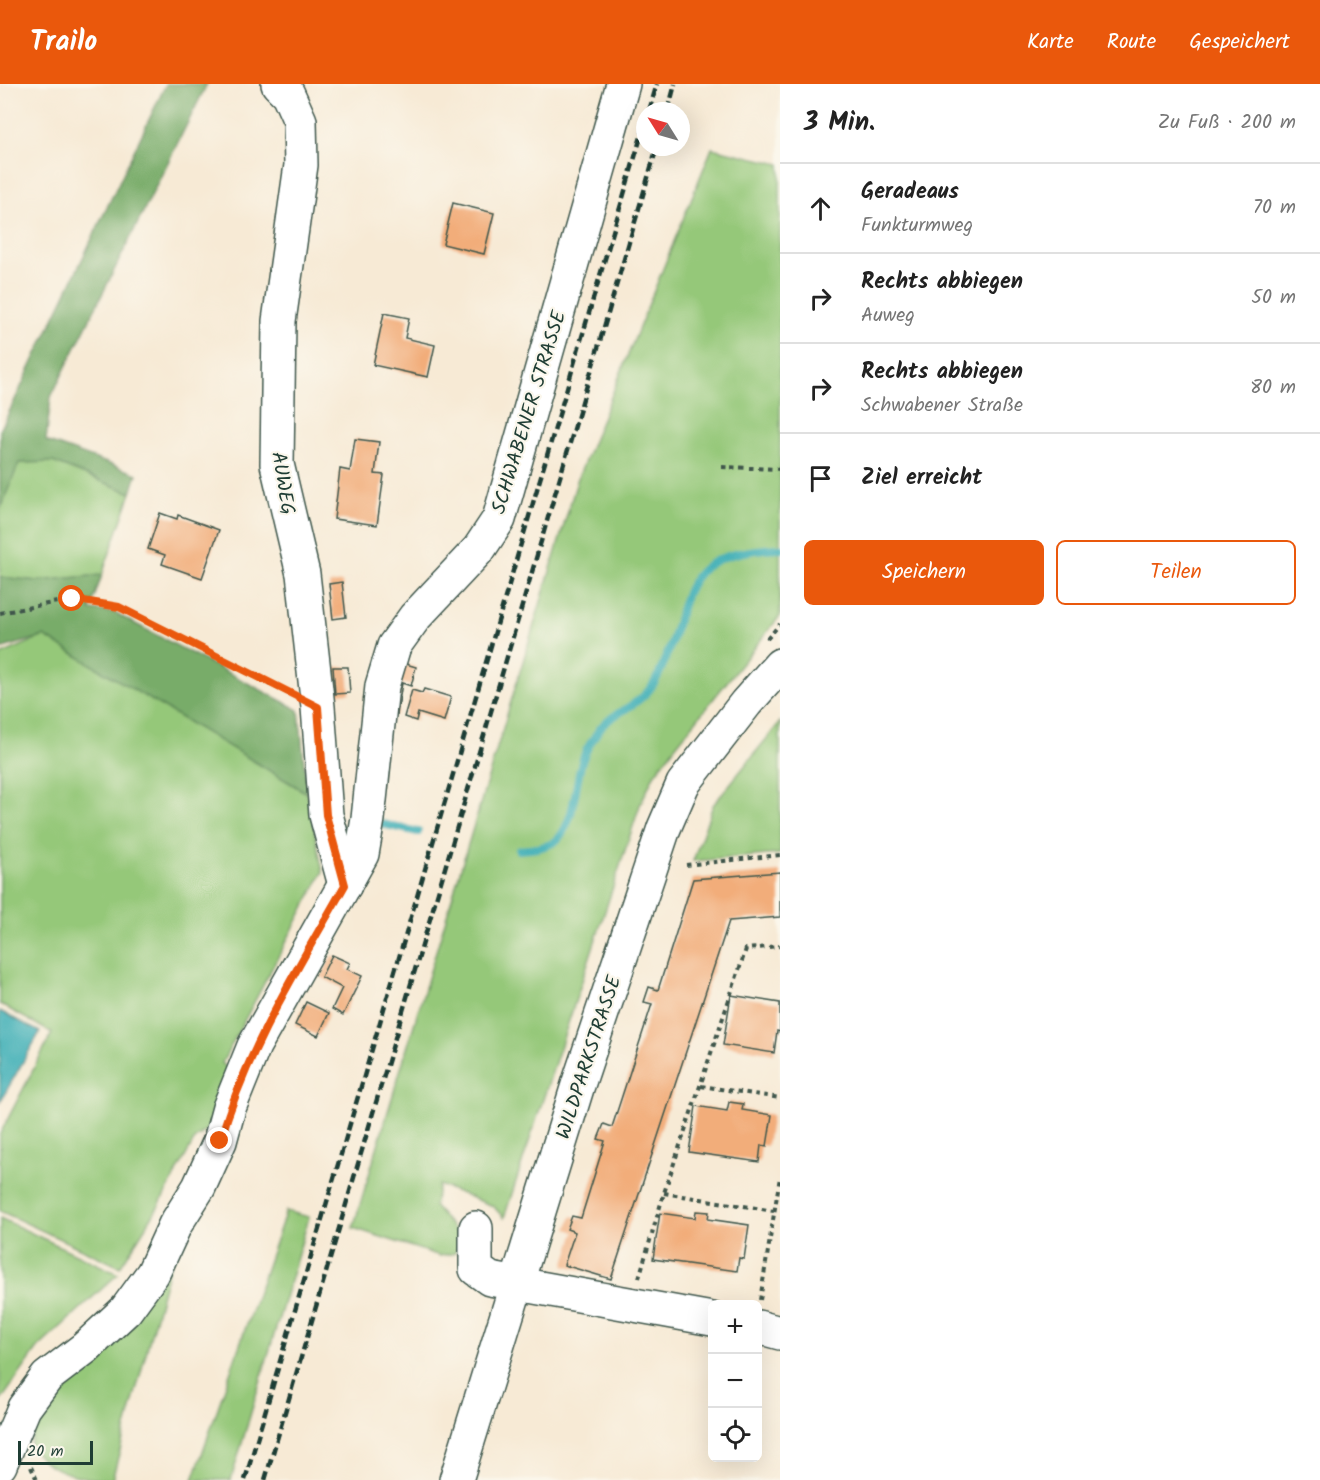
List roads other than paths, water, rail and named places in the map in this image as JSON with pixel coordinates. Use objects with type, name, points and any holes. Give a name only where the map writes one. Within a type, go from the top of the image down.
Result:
[{"type":"street","name":"AUWEG","points":[[278,84],[288,94],[300,121],[301,165],[279,321],[277,464],[303,574],[318,707],[326,815],[345,885]]},
{"type":"street","name":"SCHWABENER STRASSE","points":[[0,1465],[24,1408],[47,1377],[85,1348],[126,1310],[153,1273],[220,1141],[254,1046],[362,854],[368,819],[382,686],[394,646],[415,617],[479,549],[499,519],[623,84]]},
{"type":"street","name":"WILDPARKSTRASSE","points":[[456,1480],[519,1283],[578,1085],[673,806],[683,784],[701,760],[780,665]]},
{"type":"street","points":[[476,1228],[476,1269],[490,1280],[519,1283],[708,1318]]},
{"type":"street","points":[[762,1317],[780,1333]]},
{"type":"water","points":[[0,1011],[40,1032],[0,1102]]},
{"type":"waterway","points":[[519,850],[540,848],[550,844],[558,839],[565,829],[570,817],[584,755],[604,724],[636,702],[654,683],[670,647],[691,584],[702,570],[719,559],[744,552],[780,548]]},
{"type":"waterway","points":[[378,823],[418,832]]},
{"type":"railway","points":[[652,102],[657,84]]},
{"type":"railway","points":[[670,102],[675,84]]},
{"type":"railway","points":[[245,1480],[636,154]]},
{"type":"railway","points":[[265,1480],[654,156]]}]
